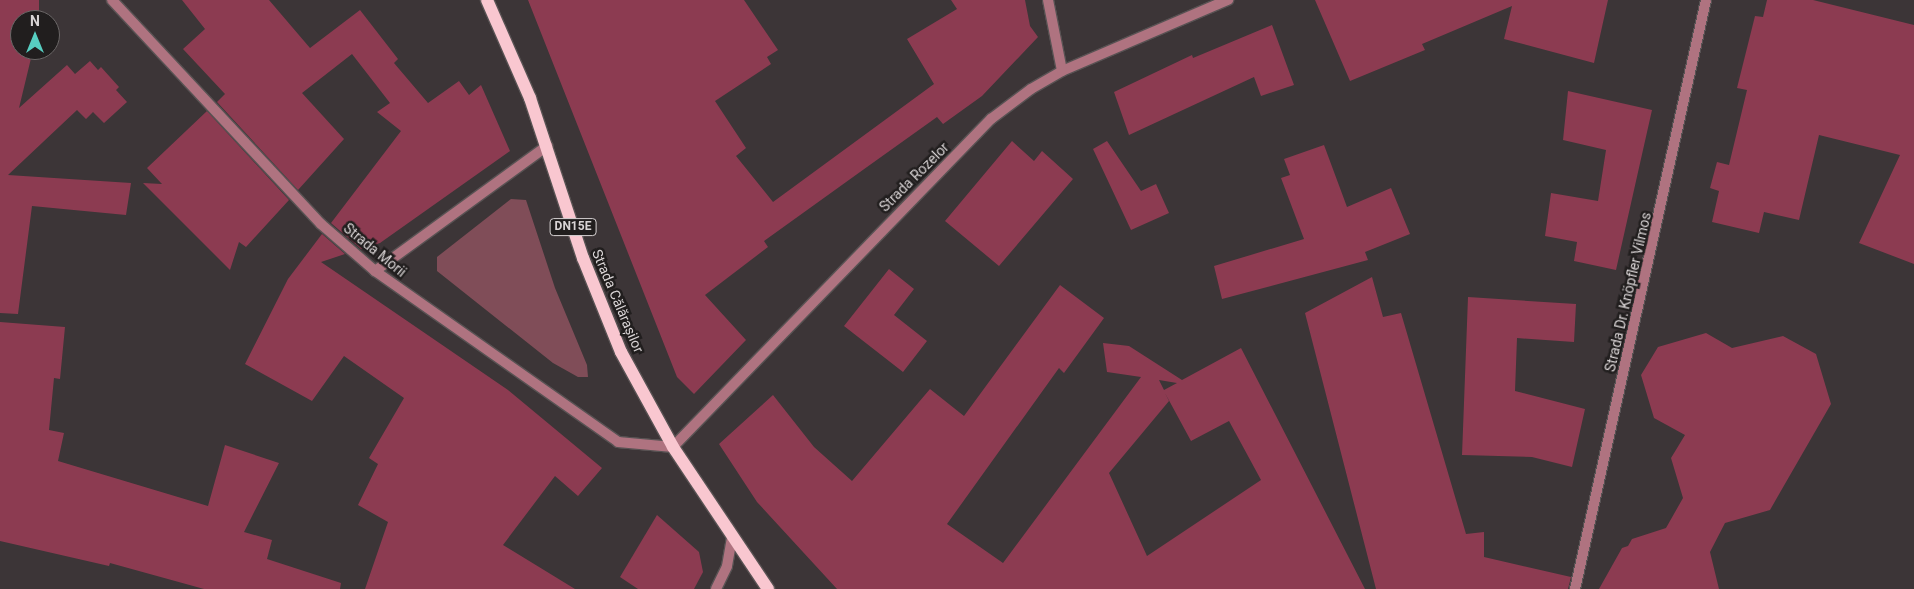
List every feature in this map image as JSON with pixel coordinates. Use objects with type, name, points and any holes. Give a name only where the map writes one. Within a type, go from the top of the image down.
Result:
[{"type":"main road","name":"Strada Călărașilor","points":[[487,0],[547,146],[583,258],[621,352],[672,447],[732,539],[768,589]]},
{"type":"street","name":"Strada Morii","points":[[112,0],[321,224],[375,271],[618,442],[672,447]]},
{"type":"street","points":[[1048,0],[1062,71]]},
{"type":"street","name":"Strada Rozelor","points":[[672,447],[991,119],[1031,89],[1062,71],[1228,0]]},
{"type":"street","name":"Strada Dr. Knöpfler Vilmos","points":[[1575,589],[1706,0]]},
{"type":"street","points":[[375,271],[547,146]]},
{"type":"street","points":[[716,589],[727,566],[732,539]]},
{"type":"shaded area","points":[[511,199],[526,200],[555,288],[587,365],[588,377],[578,377],[553,363],[437,271],[437,257]]},
{"type":"building","points":[[0,0],[39,0],[39,10],[10,10],[10,60],[31,60],[19,108],[67,65],[75,74],[90,61],[98,70],[101,67],[119,87],[116,90],[127,102],[104,123],[93,112],[86,119],[77,110],[8,175],[131,183],[126,215],[32,206],[18,314],[0,313]]},
{"type":"building","points":[[182,0],[269,0],[310,48],[360,10],[398,59],[394,63],[428,103],[459,81],[469,95],[481,85],[510,151],[380,243],[361,249],[331,223],[401,131],[377,112],[390,103],[352,54],[302,93],[344,139],[298,190],[217,102],[225,94],[183,49],[205,29]]},
{"type":"building","points":[[528,0],[744,0],[778,50],[767,57],[771,64],[715,101],[746,148],[736,156],[773,202],[934,84],[907,39],[957,9],[951,0],[1025,0],[1030,26],[1038,37],[982,96],[943,124],[937,117],[867,167],[764,241],[768,247],[705,295],[746,340],[694,394],[677,377]]},
{"type":"building","points":[[1315,0],[1608,0],[1594,63],[1504,39],[1512,6],[1422,44],[1425,50],[1350,81]]},
{"type":"building","points":[[1767,0],[1813,0],[1914,25],[1914,264],[1859,243],[1900,155],[1819,135],[1799,220],[1764,212],[1759,233],[1712,222],[1719,191],[1710,188],[1717,162],[1729,165],[1747,90],[1737,88],[1755,16],[1763,17]]},
{"type":"building","points":[[1272,25],[1294,85],[1261,96],[1254,77],[1129,135],[1114,92],[1192,55],[1193,58]]},
{"type":"building","points":[[1568,91],[1652,110],[1616,270],[1574,261],[1577,242],[1545,236],[1551,193],[1598,201],[1606,150],[1563,140]]},
{"type":"building","points":[[207,111],[289,200],[246,247],[239,242],[230,270],[143,183],[162,184],[147,168]]},
{"type":"building","points":[[1012,141],[1034,161],[1042,151],[1073,179],[999,266],[945,221]]},
{"type":"building","points":[[1107,141],[1141,191],[1156,184],[1169,213],[1131,230],[1093,149]]},
{"type":"building","points":[[1324,145],[1347,207],[1391,188],[1410,234],[1365,252],[1368,260],[1222,299],[1214,266],[1304,239],[1281,178],[1290,175],[1284,159]]},
{"type":"building","points":[[322,234],[345,254],[321,262],[508,390],[602,468],[578,496],[555,476],[503,545],[575,589],[365,589],[388,522],[358,505],[378,464],[369,458],[404,398],[344,356],[312,401],[245,364],[288,279]]},
{"type":"building","points":[[889,269],[914,289],[894,315],[927,341],[903,372],[844,326]]},
{"type":"building","points":[[1372,277],[1383,317],[1401,313],[1466,534],[1484,532],[1484,557],[1571,577],[1568,589],[1376,589],[1305,313]]},
{"type":"building","points":[[1060,285],[1104,318],[1064,373],[1059,368],[947,524],[1003,563],[1141,377],[1107,372],[1103,343],[1129,346],[1182,380],[1241,348],[1365,589],[837,589],[757,502],[719,444],[773,395],[814,447],[852,481],[930,389],[964,416]],"holes":[[[1159,380],[1177,383],[1164,390]],[[1165,393],[1191,441],[1229,421],[1261,480],[1147,556],[1109,473],[1169,401]]]},
{"type":"building","points":[[1468,297],[1576,304],[1574,342],[1517,338],[1515,391],[1585,409],[1572,467],[1532,457],[1462,455]]},
{"type":"building","points":[[0,322],[65,327],[60,379],[54,378],[49,430],[64,433],[58,461],[208,506],[225,445],[279,463],[244,532],[272,540],[267,559],[341,583],[340,589],[204,589],[110,563],[109,566],[0,541]]},
{"type":"building","points":[[1706,333],[1732,348],[1783,336],[1816,354],[1831,404],[1770,510],[1725,523],[1710,552],[1719,589],[1599,589],[1622,548],[1628,546],[1632,539],[1666,528],[1683,498],[1671,458],[1685,435],[1654,418],[1641,375],[1658,347]]},
{"type":"building","points":[[657,515],[699,552],[703,572],[694,589],[638,589],[620,577]]}]
